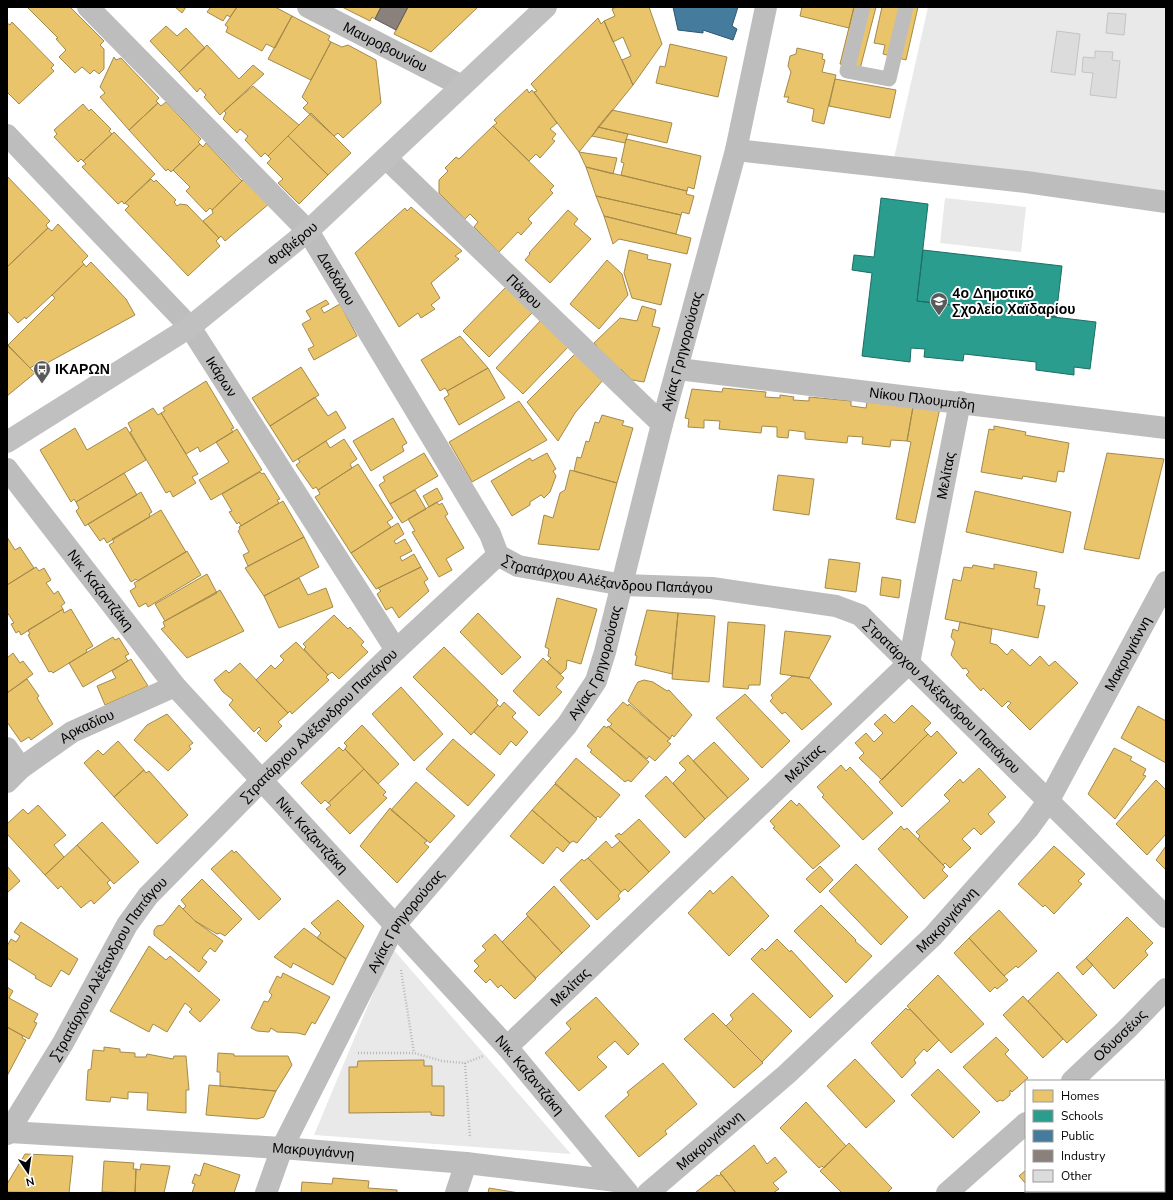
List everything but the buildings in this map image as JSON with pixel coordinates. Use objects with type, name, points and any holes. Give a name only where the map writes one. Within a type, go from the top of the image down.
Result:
[{"type":"main road","name":"Φαβιέρου","points":[[7,442],[190,327],[308,231],[546,7]]},
{"type":"street","name":"Δαιδάλου","points":[[88,7],[308,231],[490,534],[498,555]]},
{"type":"street","name":"Μαυροβουνίου","points":[[308,7],[462,86]]},
{"type":"street","name":"Αγίας Γρηγορούσας","points":[[266,1193],[282,1148],[395,925],[567,725],[596,681],[623,585],[662,424],[736,150],[766,7]]},
{"type":"street","name":"Ικάρων","points":[[7,135],[190,327],[396,650]]},
{"type":"street","points":[[736,150],[1026,182],[1166,202]]},
{"type":"street","name":"Πάφου","points":[[386,158],[662,424]]},
{"type":"street","name":"Νίκου Πλουμπίδη","points":[[678,369],[1166,428]]},
{"type":"street","name":"Μελίτας","points":[[507,1048],[909,663],[960,402]]},
{"type":"street","name":"Νικ. Καζαντζάκη","points":[[7,469],[176,686],[507,1048],[622,1187]]},
{"type":"street","name":"Στρατάρχου Αλέξανδρου Παπάγου","points":[[8,1133],[63,1043],[126,925],[148,896],[262,780],[396,650],[498,555],[518,566],[623,585],[712,588],[836,606],[860,616],[1049,800],[1166,917]]},
{"type":"street","name":"Μακρυγιάννη","points":[[648,1193],[787,1074],[933,936],[1028,829],[1049,800],[1166,582]]},
{"type":"street","name":"Αρκαδίου","points":[[14,775],[72,732],[176,686]]},
{"type":"street","points":[[7,748],[14,775]]},
{"type":"street","name":"Οδυσσέως","points":[[1073,1080],[1126,1030],[1166,989]]},
{"type":"street","points":[[947,1193],[1025,1124]]},
{"type":"street","name":"Μακρυγιάννη","points":[[8,1133],[282,1148],[466,1163],[622,1187]]},
{"type":"street","points":[[456,1193],[466,1163]]},
{"type":"lane","points":[[863,7],[847,71],[889,79],[906,7]]},
{"type":"path","points":[[400,963],[414,1053]]},
{"type":"path","points":[[330,1054],[414,1053],[442,1062],[465,1063],[507,1048]]},
{"type":"path","points":[[465,1063],[470,1140],[466,1163]]},
{"type":"shaded area","points":[[928,7],[1166,7],[1166,193],[894,158]]},
{"type":"shaded area","points":[[945,198],[1026,207],[1021,252],[940,243]]},
{"type":"shaded area","points":[[392,948],[571,1154],[314,1135]]},
{"type":"place","name":"4ο Δημοτικό Σχολείο Χαϊδαρίου","points":[[939,316]]},
{"type":"place","name":"ΙΚΑΡΩΝ","points":[[42,384]]}]
